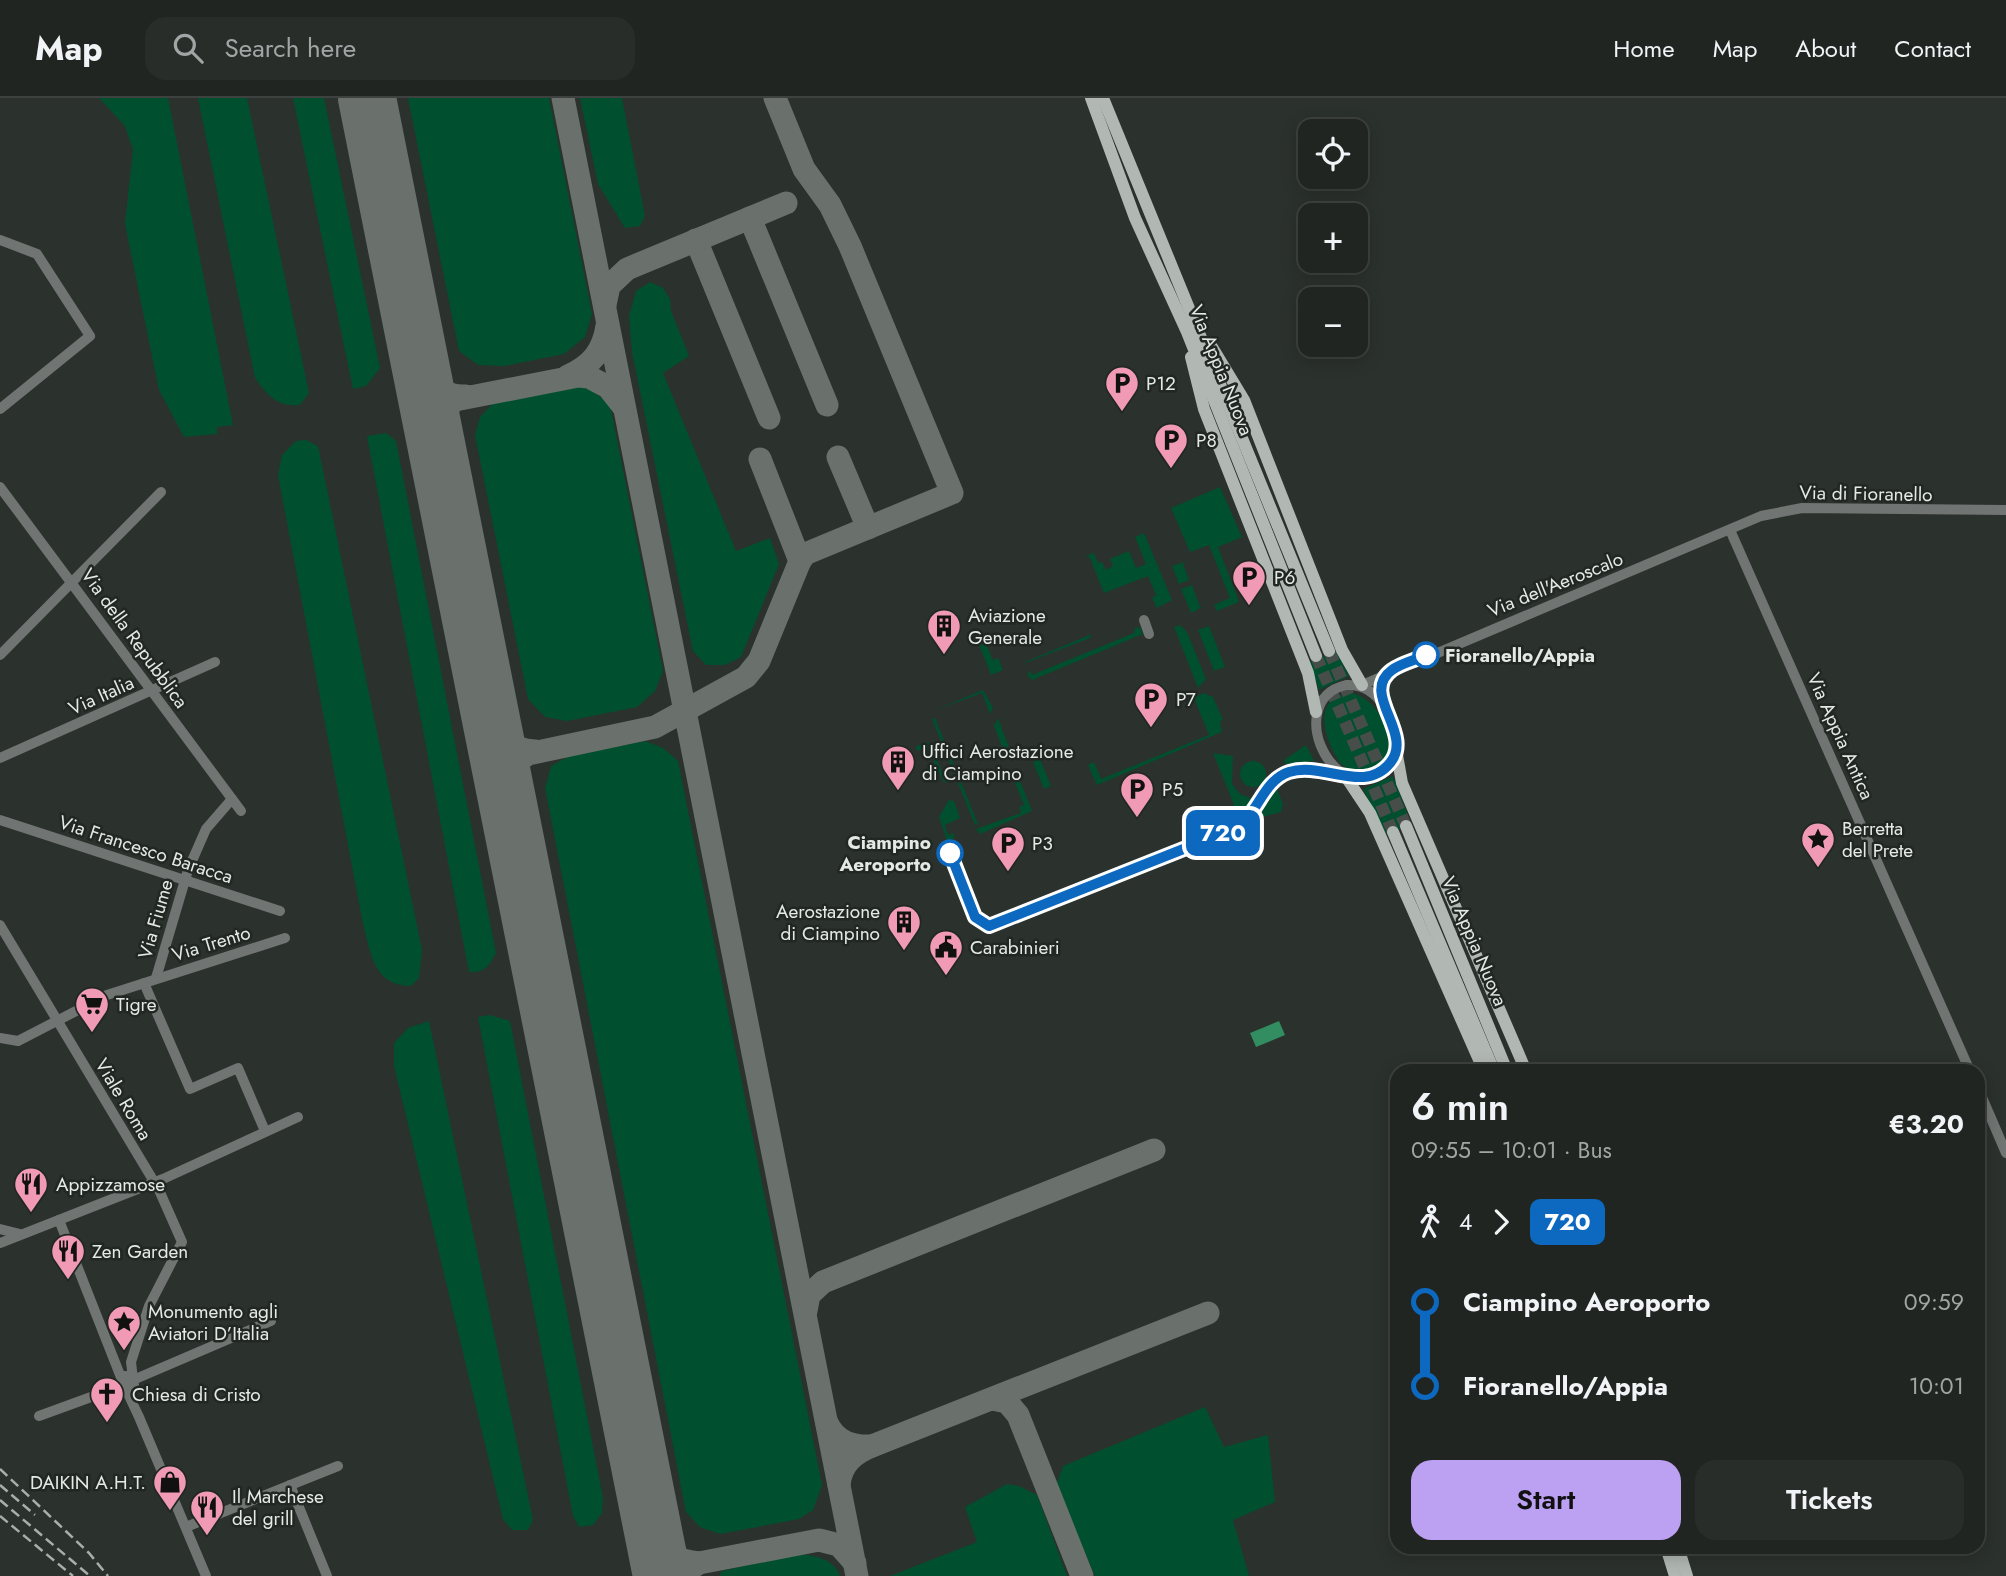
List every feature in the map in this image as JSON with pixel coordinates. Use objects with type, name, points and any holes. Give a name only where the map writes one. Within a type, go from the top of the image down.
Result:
[{"type":"main road","name":"Via Appia Nuova","points":[[1091,98],[1135,218],[1193,331],[1329,651]]},
{"type":"main road","name":"Via Appia Nuova","points":[[1102,98],[1316,656]]},
{"type":"main road","points":[[1193,331],[1241,393],[1342,650],[1362,685]]},
{"type":"main road","points":[[1193,331],[1201,401],[1308,673],[1316,712]]},
{"type":"main road","points":[[1397,755],[1402,783],[1523,1064]]},
{"type":"main road","points":[[1344,774],[1370,813],[1481,1064]]},
{"type":"main road","name":"Via Appia Nuova","points":[[1491,1064],[1400,829],[1504,1064]]},
{"type":"main road","points":[[1668,1554],[1675,1576]]},
{"type":"main road","points":[[1680,1554],[1687,1576]]},
{"type":"street","points":[[0,409],[90,336],[37,254],[2,245]]},
{"type":"street","name":"Via della Repubblica","points":[[0,487],[241,811]]},
{"type":"street","points":[[0,655],[161,492]]},
{"type":"street","name":"Via di Fioranello","points":[[1730,530],[1761,516],[1802,509],[2006,510]]},
{"type":"street","name":"Via dell'Aeroscalo","points":[[1362,685],[1730,530]]},
{"type":"street","name":"Via Appia Antica","points":[[1730,530],[1967,1064]]},
{"type":"street","points":[[1144,620],[1149,634]]},
{"type":"street","name":"Via Italia","points":[[0,758],[215,663]]},
{"type":"street","points":[[1383,705],[1383,685],[1393,670]]},
{"type":"street","points":[[1362,685],[1383,705],[1397,736],[1397,755],[1386,768],[1373,776],[1356,778],[1344,774],[1327,758],[1317,732],[1316,712],[1333,689],[1362,685]]},
{"type":"street","name":"Via Fiume","points":[[156,978],[184,879],[206,829],[232,799]]},
{"type":"street","name":"Via Francesco Baracca","points":[[0,820],[280,911]]},
{"type":"street","name":"Viale Roma","points":[[0,925],[154,1182],[182,1242],[149,1306],[131,1362]]},
{"type":"street","name":"Via Trento","points":[[0,1038],[18,1041],[107,995],[285,938]]},
{"type":"street","points":[[144,983],[190,1089],[238,1068],[265,1131]]},
{"type":"street","points":[[1985,1104],[2006,1153]]},
{"type":"street","points":[[0,1243],[154,1182],[298,1117]]},
{"type":"street","points":[[59,1220],[117,1364],[128,1381],[139,1417],[206,1576]]},
{"type":"street","points":[[0,1229],[19,1234]]},
{"type":"street","points":[[39,1416],[163,1369],[271,1321]]},
{"type":"street","points":[[117,1364],[125,1366],[131,1362]]},
{"type":"street","points":[[128,1381],[131,1362]]},
{"type":"street","points":[[186,1527],[338,1466]]},
{"type":"street","points":[[290,1485],[327,1576]]},
{"type":"shaded area","points":[[99,98],[168,98],[233,425],[217,427],[217,434],[184,437],[159,390],[125,224],[133,150],[125,126]]},
{"type":"shaded area","points":[[198,98],[247,98],[309,393],[300,405],[285,404],[274,399],[255,378]]},
{"type":"shaded area","points":[[293,98],[324,98],[380,368],[366,386],[353,389]]},
{"type":"shaded area","points":[[408,98],[549,98],[592,314],[585,337],[564,354],[504,366],[478,365],[459,351]]},
{"type":"shaded area","points":[[580,98],[622,98],[645,216],[640,226],[625,228],[598,184]]},
{"type":"shaded area","points":[[650,282],[663,288],[670,299],[671,311],[689,356],[663,373],[736,551],[770,538],[779,564],[741,657],[725,665],[706,665],[693,651],[632,352],[629,316],[636,291]]},
{"type":"shaded area","points":[[567,384],[592,390],[610,405],[663,671],[655,691],[637,707],[567,721],[545,717],[528,699],[475,435],[480,417],[495,401]]},
{"type":"shaded area","points":[[386,433],[396,441],[496,953],[489,965],[479,971],[469,972],[367,436]]},
{"type":"shaded area","points":[[306,440],[318,446],[422,950],[419,978],[411,986],[389,981],[382,974],[372,957],[363,924],[278,475],[282,455],[296,441]]},
{"type":"shaded area","points":[[1220,487],[1242,537],[1218,547],[1239,602],[1217,611],[1214,605],[1230,598],[1209,545],[1190,552],[1171,508]]},
{"type":"shaded area","points":[[1144,533],[1172,600],[1157,608],[1152,598],[1156,595],[1148,576],[1104,593],[1090,558],[1086,556],[1094,553],[1098,563],[1102,562],[1106,570],[1113,566],[1110,559],[1129,551],[1136,568],[1146,564],[1135,537]]},
{"type":"shaded area","points":[[1187,561],[1183,564],[1189,580],[1179,584],[1172,566]]},
{"type":"shaded area","points":[[1192,585],[1200,607],[1204,606],[1191,613],[1181,589]]},
{"type":"shaded area","points":[[1180,625],[1187,632],[1206,679],[1198,688],[1174,627]]},
{"type":"shaded area","points":[[1209,626],[1225,667],[1214,671],[1198,630]]},
{"type":"shaded area","points":[[1140,627],[1143,634],[1032,680],[1027,675],[1030,670],[1032,675],[1134,633],[1135,628]]},
{"type":"shaded area","points":[[980,629],[993,660],[998,658],[1003,670],[991,675],[974,632]]},
{"type":"shaded area","points":[[1092,634],[1090,638],[1025,663],[1025,662]]},
{"type":"shaded area","points":[[1336,651],[1349,676],[1319,690],[1310,662]]},
{"type":"shaded area","points":[[983,690],[993,708],[990,714],[982,693],[933,711]]},
{"type":"shaded area","points":[[1203,693],[1213,697],[1223,720],[1220,721],[1222,732],[1097,785],[1088,765],[1094,762],[1101,779],[1209,735],[1194,698]]},
{"type":"shaded area","points":[[1350,693],[1358,695],[1373,706],[1388,733],[1385,760],[1375,769],[1368,771],[1353,770],[1340,763],[1326,732],[1325,711],[1329,703],[1337,696]]},
{"type":"shaded area","points":[[935,718],[978,824],[975,825],[932,719]]},
{"type":"shaded area","points":[[998,718],[1011,753],[1002,747],[994,726]]},
{"type":"shaded area","points":[[645,741],[663,748],[678,761],[822,1485],[813,1510],[799,1519],[720,1534],[700,1527],[686,1512],[545,788],[551,766],[569,756]]},
{"type":"shaded area","points":[[930,742],[946,782],[944,783],[927,747],[917,751],[916,746]]},
{"type":"shaded area","points":[[1306,745],[1314,761],[1285,764],[1284,760]]},
{"type":"shaded area","points":[[1213,753],[1233,756],[1232,784],[1240,794],[1253,799],[1240,818],[1220,826],[1215,814],[1234,805]]},
{"type":"shaded area","points":[[1040,759],[1051,786],[1044,789],[1033,762]]},
{"type":"shaded area","points":[[1253,761],[1262,765],[1266,774],[1262,783],[1253,787],[1244,783],[1240,774],[1244,765]]},
{"type":"shaded area","points":[[1011,773],[1017,773],[1032,811],[980,834],[976,829],[1021,813],[1019,807],[1024,805]]},
{"type":"shaded area","points":[[1393,776],[1411,823],[1387,835],[1363,789]]},
{"type":"shaded area","points":[[1277,789],[1283,804],[1281,812],[1255,819]]},
{"type":"shaded area","points":[[949,800],[954,801],[960,818],[945,825],[948,835],[953,833],[955,838],[947,841],[939,817]]},
{"type":"shaded area","points":[[490,1015],[510,1021],[603,1498],[602,1513],[593,1525],[579,1527],[573,1516],[478,1017]]},
{"type":"shaded area","points":[[429,1021],[533,1520],[528,1530],[512,1530],[503,1519],[394,1066],[394,1043],[408,1028]]},
{"type":"shaded area","points":[[1279,1021],[1285,1035],[1256,1047],[1250,1033]]},
{"type":"shaded area","points":[[1205,1407],[1224,1447],[1268,1435],[1275,1502],[1233,1520],[1249,1576],[1095,1576],[1056,1485],[1063,1466]]},
{"type":"shaded area","points":[[1007,1484],[1019,1486],[1037,1495],[1067,1576],[890,1576],[977,1542],[965,1507]]},
{"type":"shaded area","points":[[800,1554],[829,1562],[840,1576],[719,1576],[722,1571]]},
{"type":"taxiway","points":[[563,98],[857,1576]]},
{"type":"taxiway","points":[[507,801],[510,774],[517,763],[528,754],[655,727],[746,677],[759,661],[805,554],[952,493],[850,246],[830,205],[804,169],[775,98]]},
{"type":"taxiway","points":[[605,305],[609,286],[627,269],[786,203]]},
{"type":"taxiway","points":[[750,218],[827,405]]},
{"type":"taxiway","points":[[696,240],[769,418]]},
{"type":"taxiway","points":[[568,376],[584,367],[595,356],[603,343],[607,326]]},
{"type":"taxiway","points":[[420,363],[427,377],[437,387],[450,394],[466,396]]},
{"type":"taxiway","points":[[436,442],[441,413],[455,400],[578,376],[589,377],[608,387],[623,406]]},
{"type":"taxiway","points":[[838,457],[868,528]]},
{"type":"taxiway","points":[[760,459],[800,561]]},
{"type":"taxiway","points":[[490,712],[505,740],[518,748],[535,751]]},
{"type":"taxiway","points":[[806,1311],[809,1295],[823,1282],[1154,1150]]},
{"type":"taxiway","points":[[872,1446],[1208,1313]]},
{"type":"taxiway","points":[[992,1399],[1007,1402],[1018,1415],[1082,1576]]},
{"type":"taxiway","points":[[827,1423],[835,1435],[845,1442],[872,1446],[849,1461],[842,1471],[839,1485]]},
{"type":"taxiway","points":[[654,1535],[672,1555],[699,1563]]},
{"type":"taxiway","points":[[679,1576],[699,1563],[819,1540],[839,1545],[855,1563]]},
{"type":"runway","points":[[367,98],[662,1576]]},
{"type":"tunnel","points":[[1329,651],[1406,826]]},
{"type":"tunnel","points":[[1316,656],[1393,832]]},
{"type":"railway","points":[[0,1469],[89,1553],[108,1576]]},
{"type":"railway","points":[[0,1485],[35,1515]]},
{"type":"railway","points":[[0,1500],[90,1576]]},
{"type":"railway","points":[[0,1516],[73,1576]]},
{"type":"bus line","name":"720","points":[[950,853],[975,917],[989,926],[1234,829],[1250,815],[1270,785],[1290,772],[1315,770],[1356,778],[1373,776],[1386,768],[1397,755],[1397,736],[1383,705],[1384,679],[1393,670],[1426,655]]},
{"type":"place","name":"P12","points":[[1122,413]]},
{"type":"place","name":"P8","points":[[1171,470]]},
{"type":"place","name":"P6","points":[[1249,607]]},
{"type":"place","name":"Fioranello/Appia","points":[[1426,655]]},
{"type":"place","name":"Aviazione Generale","points":[[944,656]]},
{"type":"place","name":"P7","points":[[1151,729]]},
{"type":"place","name":"Uffici Aerostazione di Ciampino","points":[[898,792]]},
{"type":"place","name":"P5","points":[[1137,819]]},
{"type":"place","name":"Ciampino Aeroporto","points":[[950,853]]},
{"type":"place","name":"Berretta del Prete","points":[[1818,869]]},
{"type":"place","name":"P3","points":[[1008,873]]},
{"type":"place","name":"Aerostazione di Ciampino","points":[[904,952]]},
{"type":"place","name":"Carabinieri","points":[[946,977]]},
{"type":"place","name":"Tigre","points":[[92,1034]]},
{"type":"place","name":"Appizzamose","points":[[31,1214]]},
{"type":"place","name":"Zen Garden","points":[[68,1281]]},
{"type":"place","name":"Monumento agli Aviatori D’Italia","points":[[124,1352]]},
{"type":"place","name":"Chiesa di Cristo","points":[[107,1424]]},
{"type":"place","name":"DAIKIN A.H.T.","points":[[170,1512]]},
{"type":"place","name":"Il Marchese del grill","points":[[207,1537]]}]
